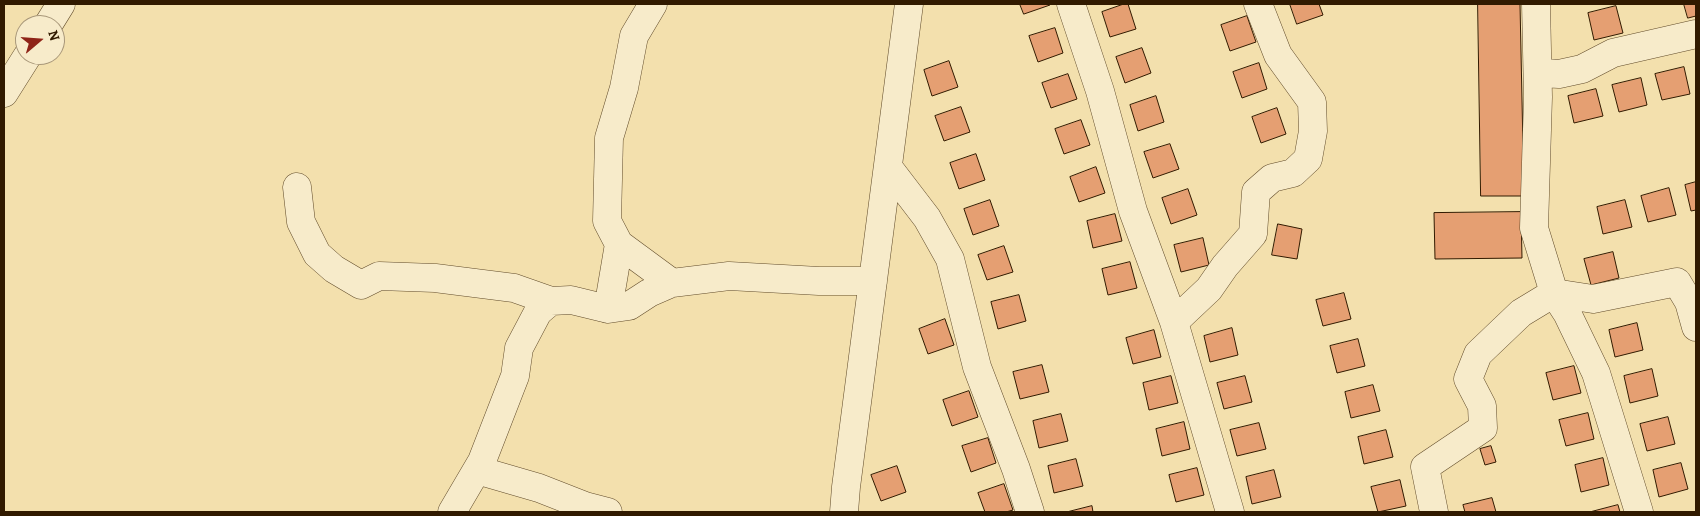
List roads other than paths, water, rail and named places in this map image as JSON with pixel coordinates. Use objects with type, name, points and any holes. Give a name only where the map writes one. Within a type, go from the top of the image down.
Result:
[{"type":"street","points":[[54,15],[61,4]]},
{"type":"street","points":[[653,4],[634,36],[624,88],[608,138],[607,221],[619,244],[672,283]]},
{"type":"street","points":[[844,512],[909,4]]},
{"type":"street","points":[[1072,4],[1100,91],[1133,211],[1174,322],[1230,512]]},
{"type":"street","points":[[1174,322],[1209,289],[1224,266],[1253,234],[1256,192],[1272,178],[1293,172],[1308,160],[1313,131],[1312,102],[1278,55],[1258,4]]},
{"type":"street","points":[[1536,4],[1538,97],[1534,228],[1554,293],[1567,313],[1596,373],[1639,512]]},
{"type":"street","points":[[1542,73],[1559,74],[1582,69],[1613,53],[1696,34]]},
{"type":"street","points":[[4,94],[22,65]]},
{"type":"street","points":[[888,167],[928,218],[950,260],[977,367],[1016,469],[1030,512]]},
{"type":"street","points":[[297,187],[301,222],[318,254],[334,269],[361,285],[379,276],[435,278],[514,288],[551,301],[571,300],[608,309],[629,306],[649,293],[672,283],[729,276],[819,281],[873,281]]},
{"type":"street","points":[[608,309],[619,244]]},
{"type":"street","points":[[1434,512],[1425,467],[1483,428],[1482,406],[1468,379],[1478,354],[1521,313],[1554,293],[1593,299],[1677,282],[1689,302],[1696,327]]},
{"type":"street","points":[[452,512],[477,470],[515,376],[519,348],[538,312],[551,301]]},
{"type":"street","points":[[477,470],[539,488],[585,506],[608,512]]}]
